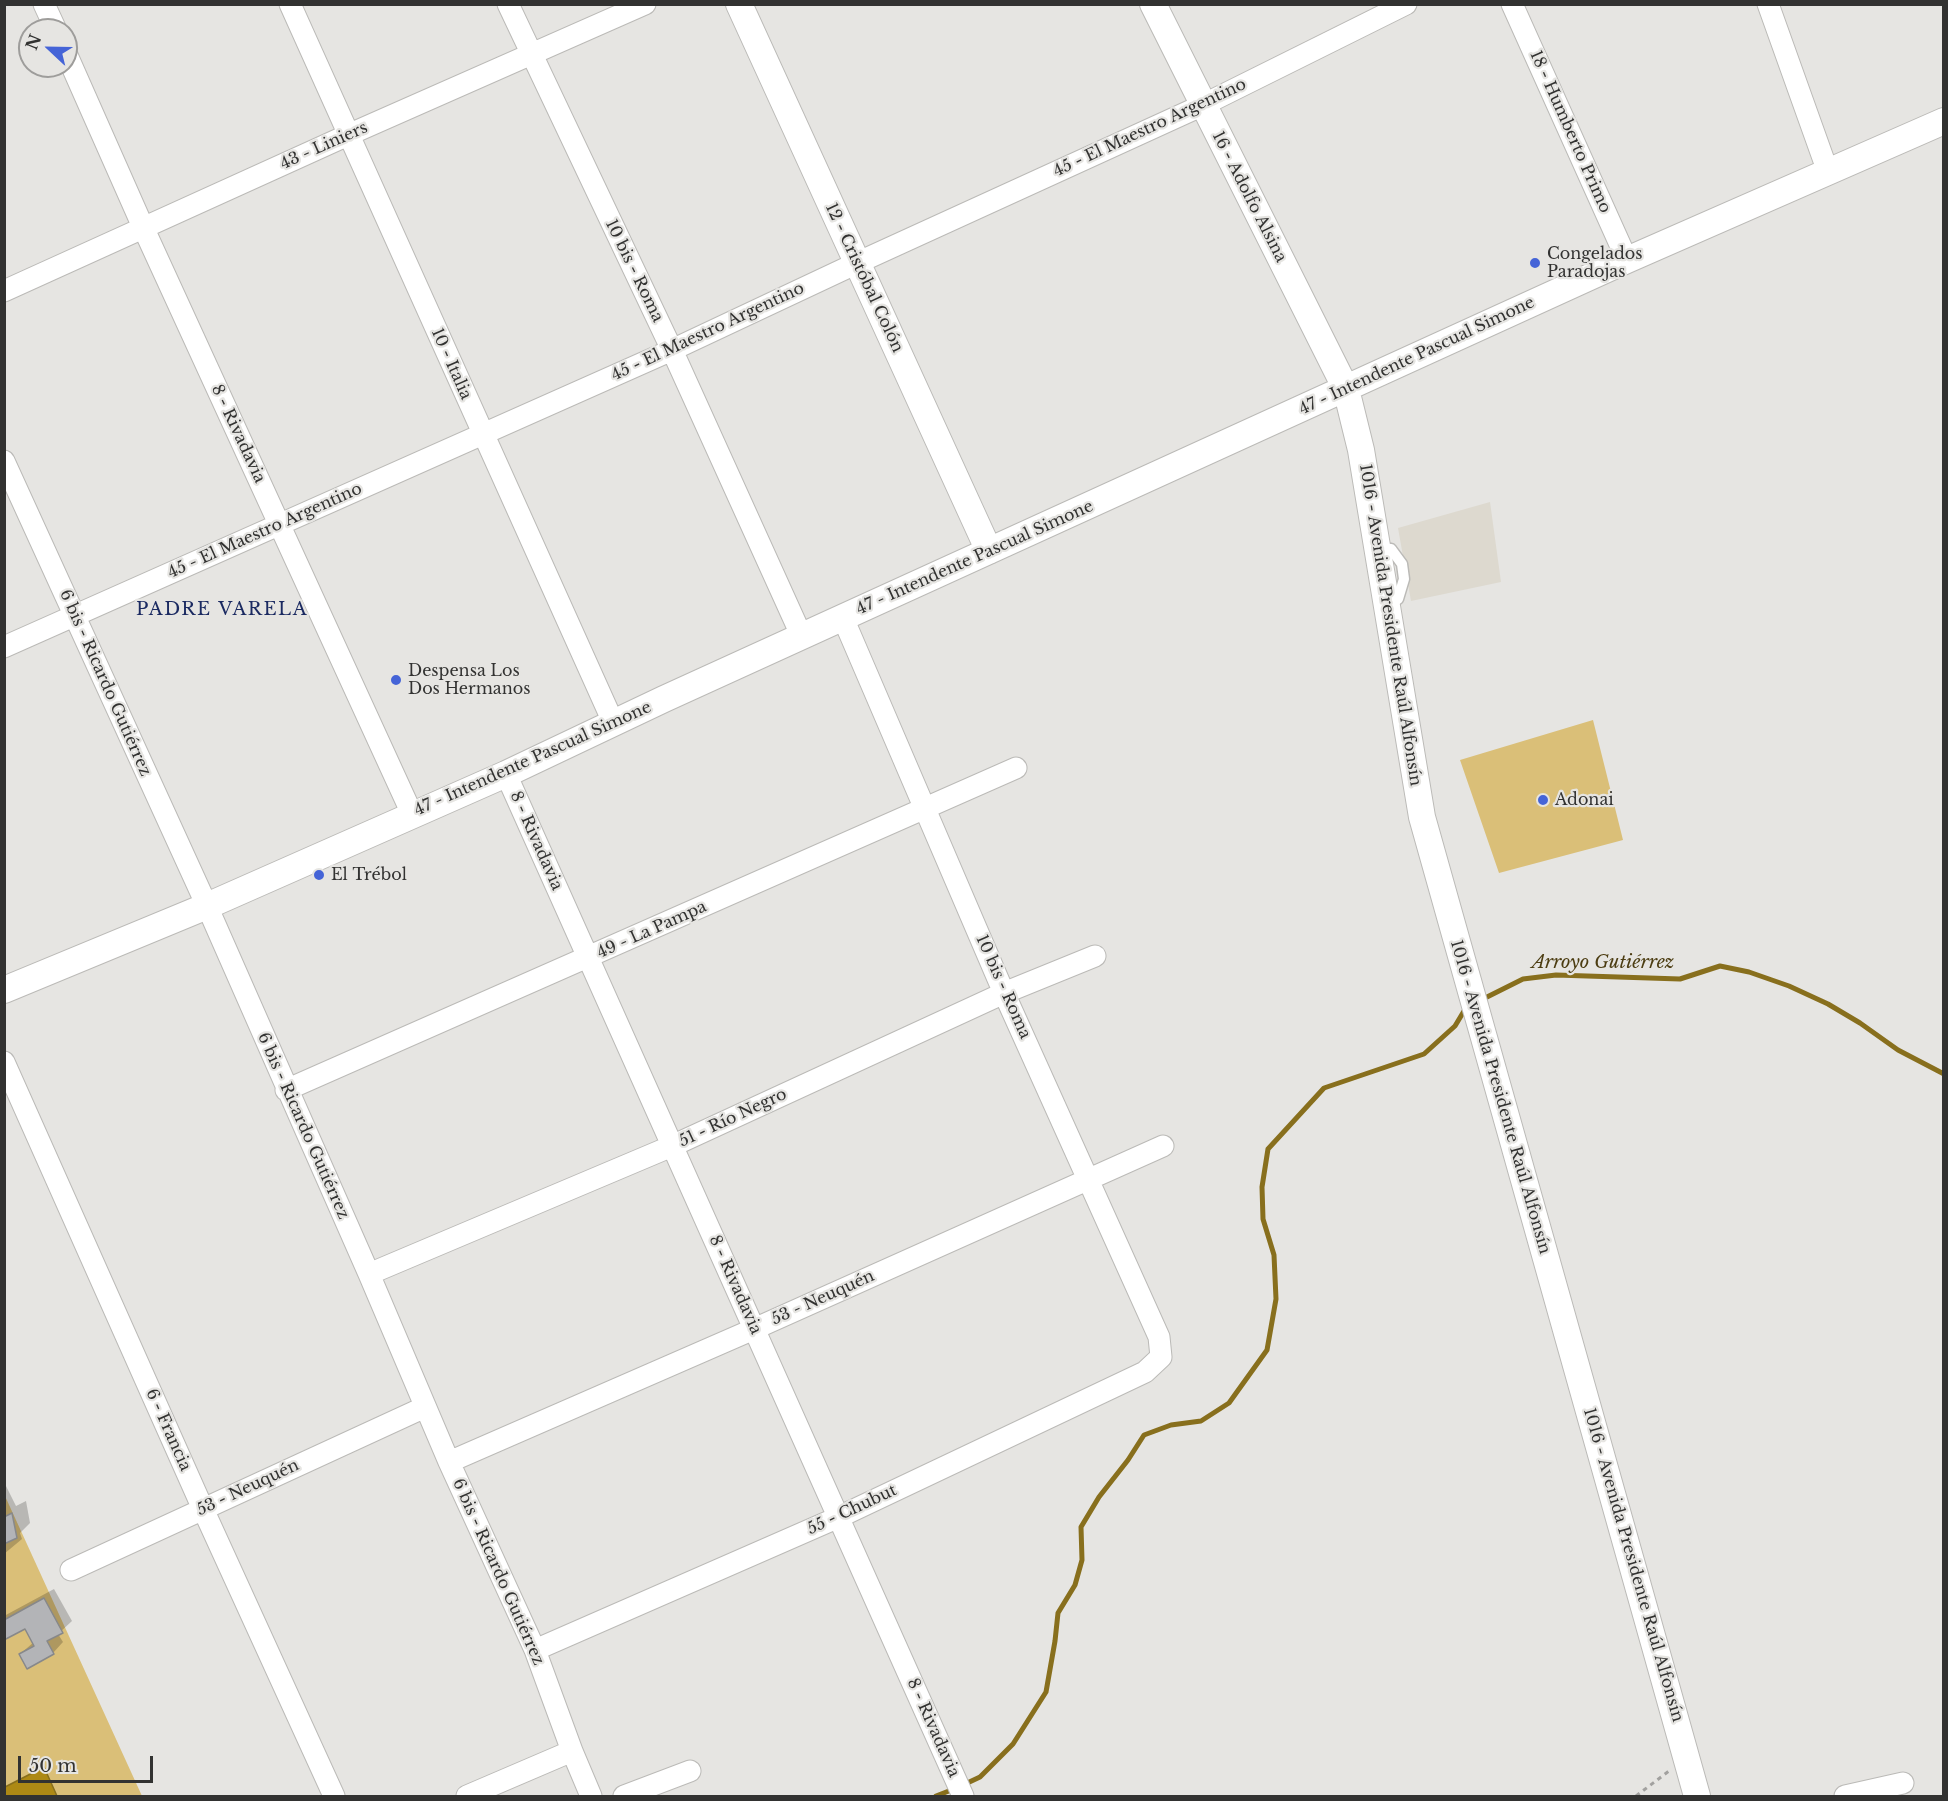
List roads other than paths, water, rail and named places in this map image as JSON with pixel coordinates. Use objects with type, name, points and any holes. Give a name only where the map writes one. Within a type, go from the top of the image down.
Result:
[{"type":"street","points":[[44,4],[50,18]]},
{"type":"street","name":"10 - Italia","points":[[290,4],[613,723]]},
{"type":"street","name":"10 bis - Roma","points":[[508,4],[672,350],[802,637]]},
{"type":"street","name":"43 - Liniers","points":[[4,291],[348,135],[645,4]]},
{"type":"street","name":"12 - Cristóbal Colón","points":[[739,4],[988,551]]},
{"type":"street","name":"16 - Adolfo Alsina","points":[[1153,4],[1346,389]]},
{"type":"street","name":"45 - El Maestro Argentino","points":[[4,647],[672,350],[857,262],[1203,105],[1406,4]]},
{"type":"street","name":"18 - Humberto Primo","points":[[1512,4],[1627,260]]},
{"type":"street","points":[[1768,4],[1828,172]]},
{"type":"street","name":"8 - Rivadavia","points":[[77,78],[412,814]]},
{"type":"street","name":"47 - Intendente Pascual Simone","points":[[4,990],[207,906],[506,774],[988,551],[1627,260],[1944,121]]},
{"type":"street","name":"1016 - Avenida Presidente Raúl Alfonsín","points":[[1346,389],[1361,450],[1422,817],[1688,1758],[1697,1797]]},
{"type":"street","name":"6 bis - Ricardo Gutiérrez","points":[[4,461],[207,906],[449,1462],[535,1650],[591,1797]]},
{"type":"street","name":"10 bis - Roma","points":[[843,618],[1004,993],[1159,1337],[1161,1357]]},
{"type":"street","name":"49 - La Pampa","points":[[286,1090],[1016,768]]},
{"type":"street","name":"8 - Rivadavia","points":[[506,774],[963,1797]]},
{"type":"street","name":"51 - Río Negro","points":[[369,1274],[672,1146],[1004,993],[1095,956]]},
{"type":"street","name":"6 - Francia","points":[[4,1062],[334,1797]]},
{"type":"street","name":"53 - Neuquén","points":[[449,1462],[754,1329],[1163,1146]]},
{"type":"street","name":"55 - Chubut","points":[[535,1650],[838,1516],[1145,1372],[1161,1357]]},
{"type":"street","name":"53 - Neuquén","points":[[71,1570],[425,1407]]},
{"type":"street","points":[[467,1797],[572,1751]]},
{"type":"street","points":[[624,1797],[690,1771]]},
{"type":"street","points":[[1845,1797],[1903,1783]]},
{"type":"waterway","name":"Arroyo Gutiérrez","points":[[1481,1000],[1523,979],[1556,975],[1680,979],[1720,966],[1749,972],[1789,986],[1828,1004],[1898,1050],[1944,1074]]},
{"type":"waterway","name":"Arroyo Gutiérrez","points":[[963,1785],[980,1777],[1013,1744],[1046,1692],[1058,1613],[1075,1585],[1082,1560],[1081,1527],[1099,1497],[1144,1435],[1171,1425],[1201,1421],[1229,1403],[1267,1350],[1276,1299],[1274,1255],[1263,1219],[1262,1187],[1268,1149],[1324,1088],[1424,1054],[1455,1026],[1467,1006]]},
{"type":"waterway","name":"Arroyo Gutiérrez","points":[[936,1796],[954,1789]]},
{"type":"place","name":"Congelados Paradojas","points":[[1535,263]]},
{"type":"place","name":"Despensa Los Dos Hermanos","points":[[396,680]]},
{"type":"place","name":"Adonai","points":[[1543,800]]},
{"type":"place","name":"El Trébol","points":[[319,875]]},
{"type":"district","name":"PADRE VARELA","points":[[222,610]]}]
